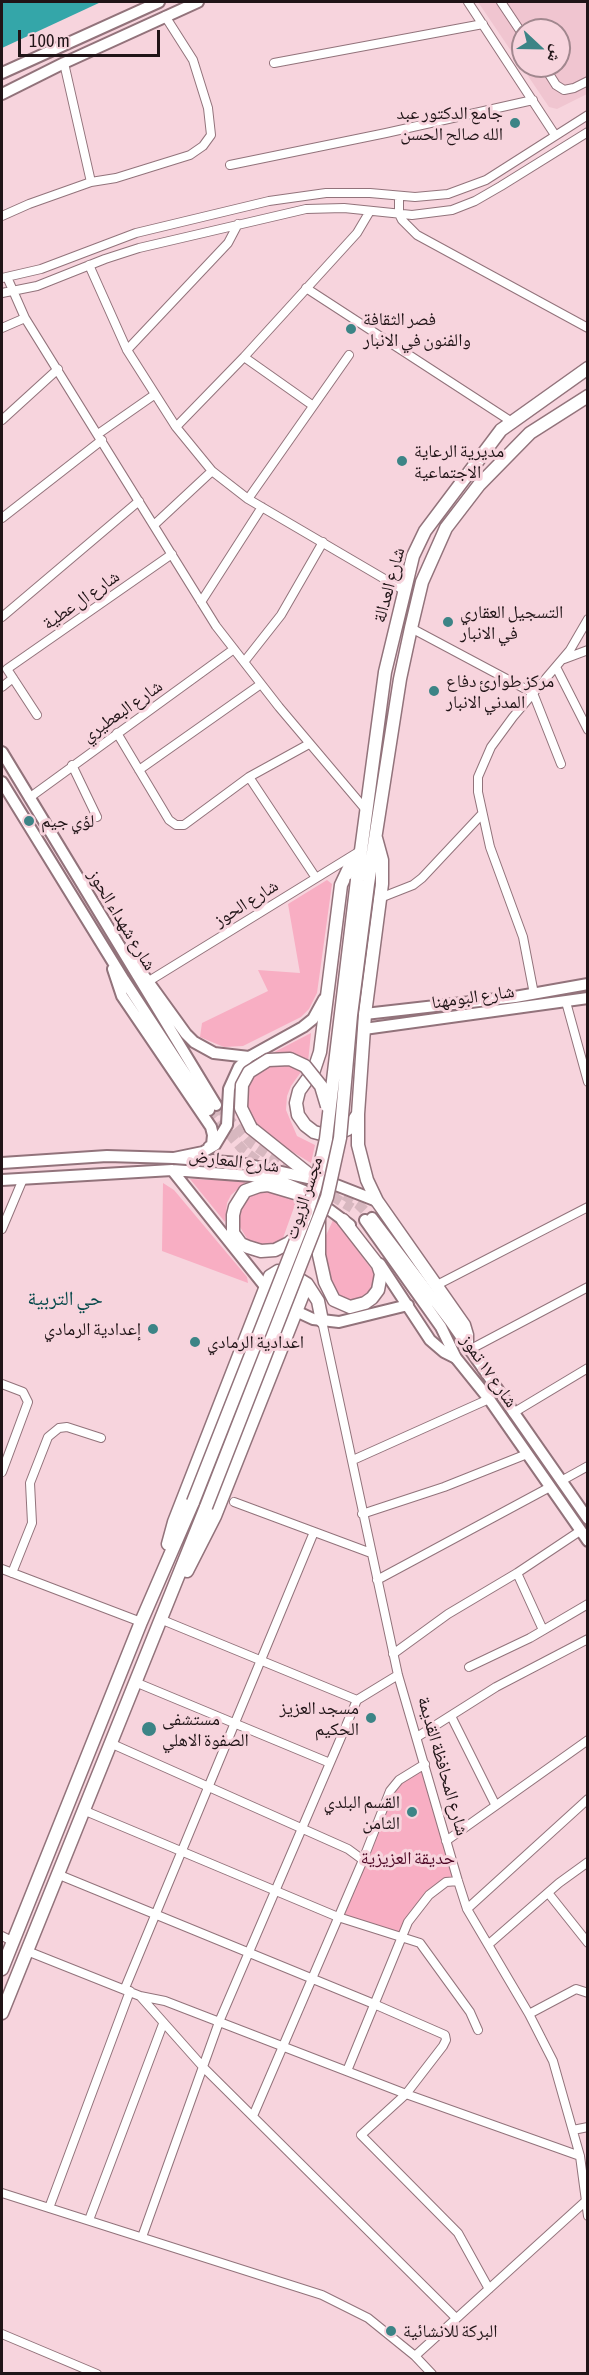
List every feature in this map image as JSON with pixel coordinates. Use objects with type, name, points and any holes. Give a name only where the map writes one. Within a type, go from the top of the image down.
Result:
[{"type":"main road","points":[[2,73],[159,2]]},
{"type":"main road","points":[[2,94],[198,2]]},
{"type":"main road","name":"شارع العدالة","points":[[362,882],[359,856],[385,672],[413,556],[425,531],[501,430],[588,368]]},
{"type":"main road","name":"شارع العدالة","points":[[362,882],[375,833],[411,628],[422,582],[446,528],[472,494],[530,433],[588,396]]},
{"type":"main road","name":"شارع شهداء الحوز","points":[[2,752],[212,1108],[110,957],[2,782]]},
{"type":"main road","points":[[23,816],[35,808]]},
{"type":"main road","points":[[375,833],[382,860],[380,898],[365,1014],[357,1136],[360,1155],[367,1180],[377,1201],[464,1325],[468,1348]]},
{"type":"main road","points":[[358,1114],[343,1132],[325,1135],[314,1132],[304,1125],[297,1109],[299,1091],[314,1070],[320,1052],[341,885],[349,868],[359,856]]},
{"type":"main road","name":"مجسر الزيوت","points":[[168,1557],[193,1502],[299,1233],[321,1163],[362,882]]},
{"type":"main road","name":"مجسر الزيوت","points":[[169,1600],[320,1213],[331,1179],[340,1137],[362,882]]},
{"type":"main road","points":[[119,948],[137,964],[194,1042],[214,1053],[249,1057]]},
{"type":"main road","points":[[110,957],[122,996],[211,1127],[212,1145],[203,1152]]},
{"type":"main road","points":[[174,1158],[203,1152],[215,1145],[225,1130],[231,1082],[239,1067],[249,1057],[313,1019],[323,1004],[331,974]]},
{"type":"main road","name":"شارع البومهنا","points":[[365,1014],[588,984]]},
{"type":"main road","name":"شارع البومهنا","points":[[364,1029],[588,998]]},
{"type":"main road","points":[[411,1008],[412,1022]]},
{"type":"main road","points":[[316,1180],[251,1128],[241,1108],[242,1085],[255,1067],[275,1058],[297,1061],[311,1072],[324,1093],[329,1115]]},
{"type":"main road","points":[[104,1173],[107,1156]]},
{"type":"main road","name":"شارع المعارض","points":[[3,1160],[107,1156],[240,1163],[356,1191],[377,1201]]},
{"type":"main road","points":[[172,1170],[264,1286],[278,1300],[296,1312],[322,1321],[347,1321],[408,1305]]},
{"type":"main road","name":"شارع المعارض","points":[[2,1180],[172,1170],[282,1182],[310,1194],[343,1220],[369,1247],[434,1344],[456,1358]]},
{"type":"main road","points":[[299,1233],[289,1243],[268,1251],[248,1247],[241,1244],[233,1233],[232,1215],[245,1191],[268,1185],[295,1193],[310,1194]]},
{"type":"main road","points":[[320,1213],[319,1255],[325,1282],[334,1300],[350,1307],[365,1303],[372,1298],[381,1282],[378,1265],[343,1220]]},
{"type":"main road","name":"شارع ١٧ تموز","points":[[588,1519],[468,1348],[368,1219],[441,1327],[456,1358],[489,1399],[588,1541]]},
{"type":"main road","points":[[2,1969],[7,1939],[168,1557],[168,1545],[174,1522],[264,1286],[270,1276],[282,1270],[297,1276],[307,1284],[318,1301],[322,1321]]},
{"type":"main road","points":[[2,2013],[160,1619],[194,1560],[215,1516],[307,1284]]},
{"type":"main road","points":[[514,1436],[525,1430]]},
{"type":"street","points":[[468,2],[555,135]]},
{"type":"street","points":[[501,2],[512,18]]},
{"type":"street","points":[[2,216],[91,182],[116,178],[190,155],[203,146],[211,135],[208,108],[193,60],[165,16]]},
{"type":"street","points":[[274,63],[483,24]]},
{"type":"street","points":[[64,63],[91,182]]},
{"type":"street","points":[[552,78],[556,85],[564,90],[588,81]]},
{"type":"street","points":[[230,165],[533,100]]},
{"type":"street","points":[[366,810],[261,684],[201,602],[25,318],[4,277],[41,269],[136,233],[260,203],[326,193],[426,197],[461,191],[486,180],[588,115]]},
{"type":"street","points":[[2,293],[37,286],[139,248],[238,224],[319,208],[399,214],[432,213],[464,206],[527,171],[588,132]]},
{"type":"street","points":[[399,196],[399,214],[407,226],[423,239],[588,328]]},
{"type":"street","points":[[176,427],[244,357],[357,232],[370,211]]},
{"type":"street","points":[[127,350],[228,243],[238,224]]},
{"type":"street","points":[[89,265],[127,350],[176,427],[212,471],[248,499],[405,591]]},
{"type":"street","points":[[306,288],[512,422]]},
{"type":"street","points":[[2,328],[25,318]]},
{"type":"street","points":[[248,499],[349,355]]},
{"type":"street","points":[[244,357],[312,405]]},
{"type":"street","points":[[2,420],[58,369]]},
{"type":"street","points":[[2,518],[154,395]]},
{"type":"street","points":[[154,525],[212,471]]},
{"type":"street","points":[[2,617],[139,501]]},
{"type":"street","points":[[201,602],[262,507]]},
{"type":"street","points":[[244,662],[281,615],[323,542]]},
{"type":"street","name":"شارع ال عطية","points":[[14,678],[7,669],[172,554]]},
{"type":"street","points":[[534,993],[523,937],[490,847],[477,792],[478,777],[491,747],[562,660],[588,619]]},
{"type":"street","points":[[411,628],[533,693],[561,764]]},
{"type":"street","name":"شارع البعطيري","points":[[29,798],[234,649]]},
{"type":"street","points":[[562,660],[588,650]]},
{"type":"street","points":[[556,667],[588,730]]},
{"type":"street","points":[[2,687],[14,678],[38,715]]},
{"type":"street","points":[[139,770],[261,684]]},
{"type":"street","points":[[117,733],[169,820],[176,825],[184,825],[249,777],[309,744]]},
{"type":"street","points":[[72,765],[97,818]]},
{"type":"street","points":[[249,777],[316,878]]},
{"type":"street","points":[[380,898],[403,890],[422,878],[482,814]]},
{"type":"street","name":"شارع الحوز","points":[[149,981],[316,878],[359,856]]},
{"type":"street","points":[[566,1002],[588,1082]]},
{"type":"street","points":[[2,1229],[23,1179]]},
{"type":"street","points":[[435,1286],[588,1208]]},
{"type":"street","points":[[468,1348],[588,1287]]},
{"type":"street","name":"شارع المحافظة القديمة","points":[[322,1321],[398,1675],[446,1841],[467,1909],[530,2014],[553,2061],[580,2156],[588,2216]]},
{"type":"street","points":[[513,1413],[588,1368]]},
{"type":"street","points":[[2,1384],[23,1392],[28,1402],[2,1472]]},
{"type":"street","points":[[353,1460],[489,1399]]},
{"type":"street","points":[[12,1573],[32,1523],[30,1483],[48,1437],[59,1428],[67,1427],[101,1438]]},
{"type":"street","points":[[362,1514],[444,1487],[527,1454]]},
{"type":"street","points":[[561,1481],[588,1466]]},
{"type":"street","points":[[377,1580],[550,1487]]},
{"type":"street","points":[[234,1502],[371,1553]]},
{"type":"street","points":[[393,1654],[448,1614],[517,1574],[580,1531]]},
{"type":"street","points":[[50,2208],[154,1915],[314,1532]]},
{"type":"street","points":[[2,1569],[141,1622]]},
{"type":"street","points":[[517,1574],[543,1630]]},
{"type":"street","points":[[469,1667],[543,1630],[588,1604]]},
{"type":"street","points":[[160,1619],[357,1700]]},
{"type":"street","points":[[417,1737],[496,1687],[588,1639]]},
{"type":"street","points":[[142,2237],[219,2022],[357,1700],[398,1675]]},
{"type":"street","points":[[135,1682],[330,1763]]},
{"type":"street","points":[[451,1716],[495,1804]]},
{"type":"street","points":[[446,1841],[588,1740]]},
{"type":"street","points":[[110,1743],[348,1849],[363,1860]]},
{"type":"street","points":[[253,2116],[339,1917],[390,1791],[399,1780],[425,1764]]},
{"type":"street","points":[[467,1909],[588,1799]]},
{"type":"street","points":[[83,1810],[339,1917],[415,1941],[425,1947],[470,2012],[478,2030]]},
{"type":"street","points":[[489,1944],[588,1862]]},
{"type":"street","points":[[57,1874],[439,2031],[446,2040],[406,2094],[361,2135],[458,2233],[489,2289]]},
{"type":"street","points":[[347,2071],[408,1922],[429,1894],[446,1882],[458,1881]]},
{"type":"street","points":[[549,1894],[584,1932],[588,1943]]},
{"type":"street","points":[[27,1951],[140,1996],[165,2001],[406,2094],[580,2156]]},
{"type":"street","points":[[530,2014],[576,1989],[588,1993]]},
{"type":"street","points":[[140,1996],[204,2068],[456,2318]]},
{"type":"street","points":[[89,2220],[163,2024]]},
{"type":"street","points":[[573,2130],[588,2127]]},
{"type":"street","points":[[2,2193],[322,2295],[368,2318],[415,2356],[432,2373]]},
{"type":"street","points":[[415,2356],[587,2199]]},
{"type":"street","points":[[2,2334],[97,2373]]},
{"type":"shaded area","points":[[478,2],[587,2],[587,94],[557,109],[549,107],[529,78],[571,78],[571,18],[511,18],[511,51]]},
{"type":"green space","points":[[327,880],[332,884],[317,993],[309,1009],[301,1017],[243,1046],[224,1047],[200,1037],[202,1023],[268,991],[258,970],[300,973],[288,904]]},
{"type":"green space","points":[[311,1033],[308,1062],[291,1086],[287,1096],[286,1110],[297,1136],[315,1145],[311,1163],[268,1137],[247,1119],[246,1089],[265,1057]]},
{"type":"green space","points":[[190,1179],[247,1181],[231,1195],[227,1203],[225,1222]]},
{"type":"green space","points":[[163,1183],[174,1190],[247,1277],[248,1283],[162,1251]]},
{"type":"green space","points":[[261,1191],[297,1199],[283,1238],[274,1246],[264,1247],[249,1242],[240,1227],[240,1211],[248,1197]]},
{"type":"green space","points":[[334,1218],[375,1274],[371,1291],[364,1297],[352,1301],[341,1298],[332,1287],[323,1242]]},
{"type":"green space","name":"حديقة العزيزية","points":[[425,1764],[454,1877],[429,1895],[402,1935],[339,1917],[394,1785]]},
{"type":"water","points":[[2,2],[101,2],[2,48]]},
{"type":"tunnel","points":[[216,1105],[252,1144],[295,1173]]},
{"type":"tunnel","points":[[209,1110],[243,1150],[268,1169]]},
{"type":"tunnel","points":[[290,1180],[332,1196],[352,1208]]},
{"type":"tunnel","points":[[332,1187],[358,1204],[372,1218]]},
{"type":"place","name":"جامع الدكتور عبد الله صالح الحسن","points":[[515,123]]},
{"type":"place","name":"فصر الثقافة والفنون في الانبار","points":[[351,329]]},
{"type":"place","name":"مديرية الرعاية الاجتماعية","points":[[402,461]]},
{"type":"place","name":"التسجيل العقاري في الانبار","points":[[448,622]]},
{"type":"place","name":"مركز طوارئ دفاع المدني الانبار","points":[[434,691]]},
{"type":"place","name":"لؤي جيم","points":[[29,821]]},
{"type":"place","name":"إعدادية الرمادي","points":[[153,1329]]},
{"type":"place","name":"اعدادية الرمادي","points":[[195,1342]]},
{"type":"place","name":"مسجد العزيز الحكيم","points":[[371,1718]]},
{"type":"place","name":"مستشفى الصفوة الاهلي","points":[[149,1729]]},
{"type":"place","name":"القسم البلدي الثامن","points":[[412,1812]]},
{"type":"place","name":"البركة للانشائية","points":[[391,2331]]},
{"type":"district","name":"حي التربية","points":[[65,1299]]}]
